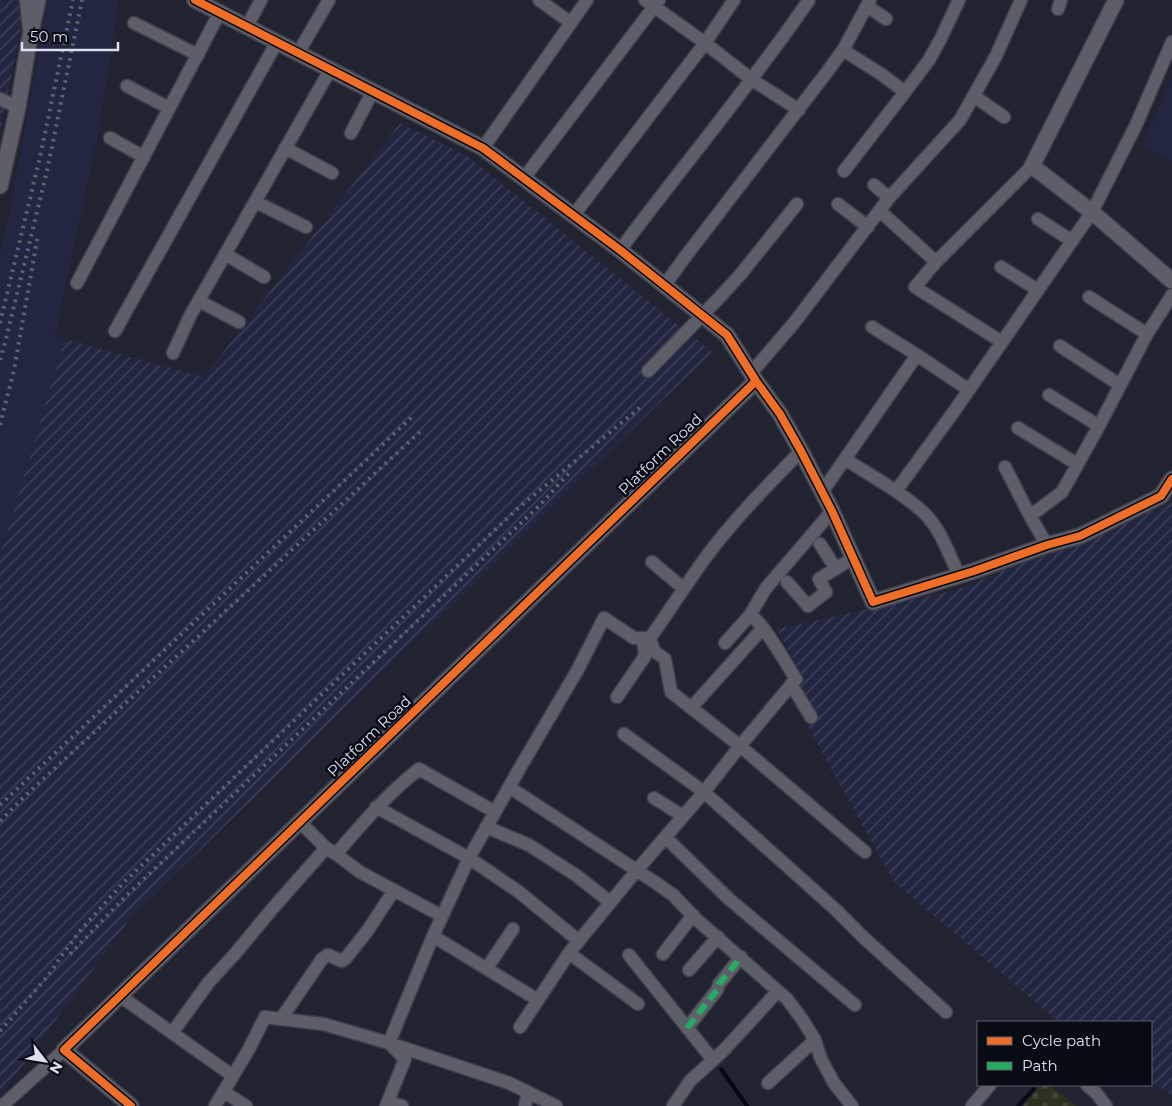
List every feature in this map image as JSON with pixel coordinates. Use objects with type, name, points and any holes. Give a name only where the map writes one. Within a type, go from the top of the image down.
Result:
[{"type":"street","points":[[26,0],[29,41]]},
{"type":"street","points":[[0,186],[18,106],[38,0]]},
{"type":"street","points":[[195,0],[483,148],[620,250],[727,335],[780,414],[801,451],[832,511],[873,602],[1080,536],[1161,496],[1172,479]]},
{"type":"street","points":[[247,26],[261,0]]},
{"type":"street","points":[[298,53],[329,0]]},
{"type":"street","points":[[539,0],[571,23]]},
{"type":"street","points":[[483,148],[587,0]]},
{"type":"street","points":[[573,216],[705,43],[734,0]]},
{"type":"street","points":[[620,250],[809,0]]},
{"type":"street","points":[[844,171],[929,60],[959,0]]},
{"type":"street","points":[[754,377],[889,198],[960,120],[996,56],[1021,0]]},
{"type":"street","points":[[1002,342],[915,287],[936,262],[1032,166],[1116,0]]},
{"type":"street","points":[[524,178],[653,2],[751,79],[798,110]]},
{"type":"street","points":[[664,286],[843,50],[868,3],[886,19]]},
{"type":"street","points":[[76,283],[220,12]]},
{"type":"street","points":[[134,23],[198,55]]},
{"type":"street","points":[[115,331],[277,42]]},
{"type":"street","points":[[896,491],[969,390],[1092,212],[1136,125],[1172,42]]},
{"type":"street","points":[[843,50],[905,92]]},
{"type":"street","points":[[173,353],[190,316],[330,70]]},
{"type":"street","points":[[127,86],[169,108]]},
{"type":"street","points":[[351,133],[373,91]]},
{"type":"street","points":[[974,96],[1004,117]]},
{"type":"street","points":[[0,99],[18,106]]},
{"type":"street","points":[[110,138],[144,157]]},
{"type":"street","points":[[285,148],[332,173]]},
{"type":"street","points":[[1032,166],[1092,212],[1172,281]]},
{"type":"street","points":[[874,185],[889,198]]},
{"type":"street","points":[[256,202],[306,227]]},
{"type":"street","points":[[648,371],[740,275],[798,204]]},
{"type":"street","points":[[838,204],[868,227]]},
{"type":"street","points":[[880,211],[936,262]]},
{"type":"street","points":[[1038,219],[1072,241]]},
{"type":"street","points":[[225,254],[264,277]]},
{"type":"street","points":[[1001,267],[1038,290]]},
{"type":"street","points":[[1030,516],[1062,492],[1147,334],[1172,295]]},
{"type":"street","points":[[1089,297],[1147,334]]},
{"type":"street","points":[[199,301],[238,322]]},
{"type":"street","points":[[872,326],[969,390]]},
{"type":"street","points":[[1060,346],[1120,385]]},
{"type":"street","points":[[822,492],[917,355]]},
{"type":"street","name":"Platform Road","points":[[64,1050],[300,822],[754,377]]},
{"type":"street","points":[[1049,395],[1099,426]]},
{"type":"street","points":[[1018,428],[1077,464]]},
{"type":"street","points":[[618,697],[645,656],[647,638],[710,552],[753,500],[801,451]]},
{"type":"street","points":[[844,459],[896,491],[925,515],[939,534],[959,575]]},
{"type":"street","points":[[1005,467],[1047,545]]},
{"type":"street","points":[[725,643],[750,615],[766,588],[832,511]]},
{"type":"street","points":[[820,544],[836,569]]},
{"type":"street","points":[[788,582],[808,606],[826,592],[819,580],[854,558]]},
{"type":"street","points":[[652,562],[684,588]]},
{"type":"street","points":[[520,1028],[569,953],[796,679],[763,628],[750,615]]},
{"type":"street","points":[[389,1043],[433,936],[469,858],[577,671],[604,618],[634,638],[647,638]]},
{"type":"street","points":[[691,708],[763,628]]},
{"type":"street","points":[[647,638],[654,651],[665,659],[671,692],[740,746],[865,852]]},
{"type":"street","points":[[792,684],[811,717]]},
{"type":"street","points":[[624,734],[704,792],[835,909],[862,937],[946,1012]]},
{"type":"street","points":[[172,1033],[209,982],[273,908],[405,779],[419,769],[495,812]]},
{"type":"street","points":[[509,787],[673,895],[787,999],[815,1040],[821,1058],[834,1083],[852,1106]]},
{"type":"street","points":[[654,798],[683,816]]},
{"type":"street","points":[[376,807],[469,858],[519,892],[580,941]]},
{"type":"street","points":[[300,822],[331,851],[360,872],[442,916]]},
{"type":"street","points":[[486,827],[529,845],[577,876],[610,902]]},
{"type":"street","points":[[665,837],[729,899],[855,1005]]},
{"type":"street","points":[[281,1018],[322,959],[328,955],[342,961],[346,958],[368,930],[394,890]]},
{"type":"street","points":[[663,954],[693,915]]},
{"type":"street","points":[[488,968],[513,929]]},
{"type":"street","points":[[433,936],[538,1000]]},
{"type":"street","points":[[689,970],[718,937]]},
{"type":"street","points":[[569,953],[638,1004]]},
{"type":"street","points":[[629,956],[713,1060]]},
{"type":"street","points":[[687,1028],[741,957]]},
{"type":"street","points":[[673,1106],[690,1081],[724,1050],[778,991]]},
{"type":"street","points":[[120,996],[233,1076]]},
{"type":"street","points":[[215,1106],[250,1049],[265,1016],[323,1024],[389,1043],[509,1083],[556,1106]]},
{"type":"street","points":[[768,1083],[815,1040]]},
{"type":"street","points":[[389,1043],[404,1059],[387,1104],[402,1106]]},
{"type":"street","points":[[2,1106],[64,1050],[131,1106]]},
{"type":"street","points":[[972,1106],[989,1086]]},
{"type":"street","points":[[1089,1086],[1106,1106]]},
{"type":"street","points":[[224,1092],[246,1106]]},
{"type":"street","points":[[525,1106],[528,1092]]},
{"type":"shaded area","points":[[0,0],[26,0],[0,133]]},
{"type":"shaded area","points":[[48,0],[119,0],[98,134],[55,336],[65,339],[0,556],[0,253],[11,204]]},
{"type":"shaded area","points":[[1172,78],[1172,162],[1142,146]]},
{"type":"shaded area","points":[[400,123],[466,155],[712,352],[131,917],[7,1087],[0,1093],[0,556],[65,339],[204,377]]},
{"type":"shaded area","points":[[1172,503],[1172,1095],[1152,1083],[1152,1021],[1058,1021],[893,881],[793,699],[803,676],[777,629],[956,590]]},
{"type":"green space","points":[[1040,1086],[1050,1086],[1076,1106],[1023,1106]]},
{"type":"waterway","points":[[721,1069],[747,1106]]},
{"type":"waterway","points":[[1018,1106],[1034,1089]]},
{"type":"railway","points":[[0,323],[40,157],[73,0]]},
{"type":"railway","points":[[0,360],[47,171],[82,0]]},
{"type":"railway","points":[[0,425],[14,370],[38,235]]},
{"type":"railway","points":[[0,1031],[48,976],[80,931],[123,883],[517,509],[643,405]]},
{"type":"railway","points":[[0,805],[414,415]]},
{"type":"railway","points":[[0,821],[423,429]]},
{"type":"railway","points":[[70,954],[126,896],[540,505],[570,472]]},
{"type":"marked path","points":[[687,1028],[741,957]]},
{"type":"cycle path","points":[[195,0],[483,148],[620,250],[727,335],[756,381],[780,414],[801,451],[832,511],[873,602],[1080,536],[1161,496],[1172,479]]},
{"type":"cycle path","points":[[131,1106],[64,1050],[756,381]]}]
